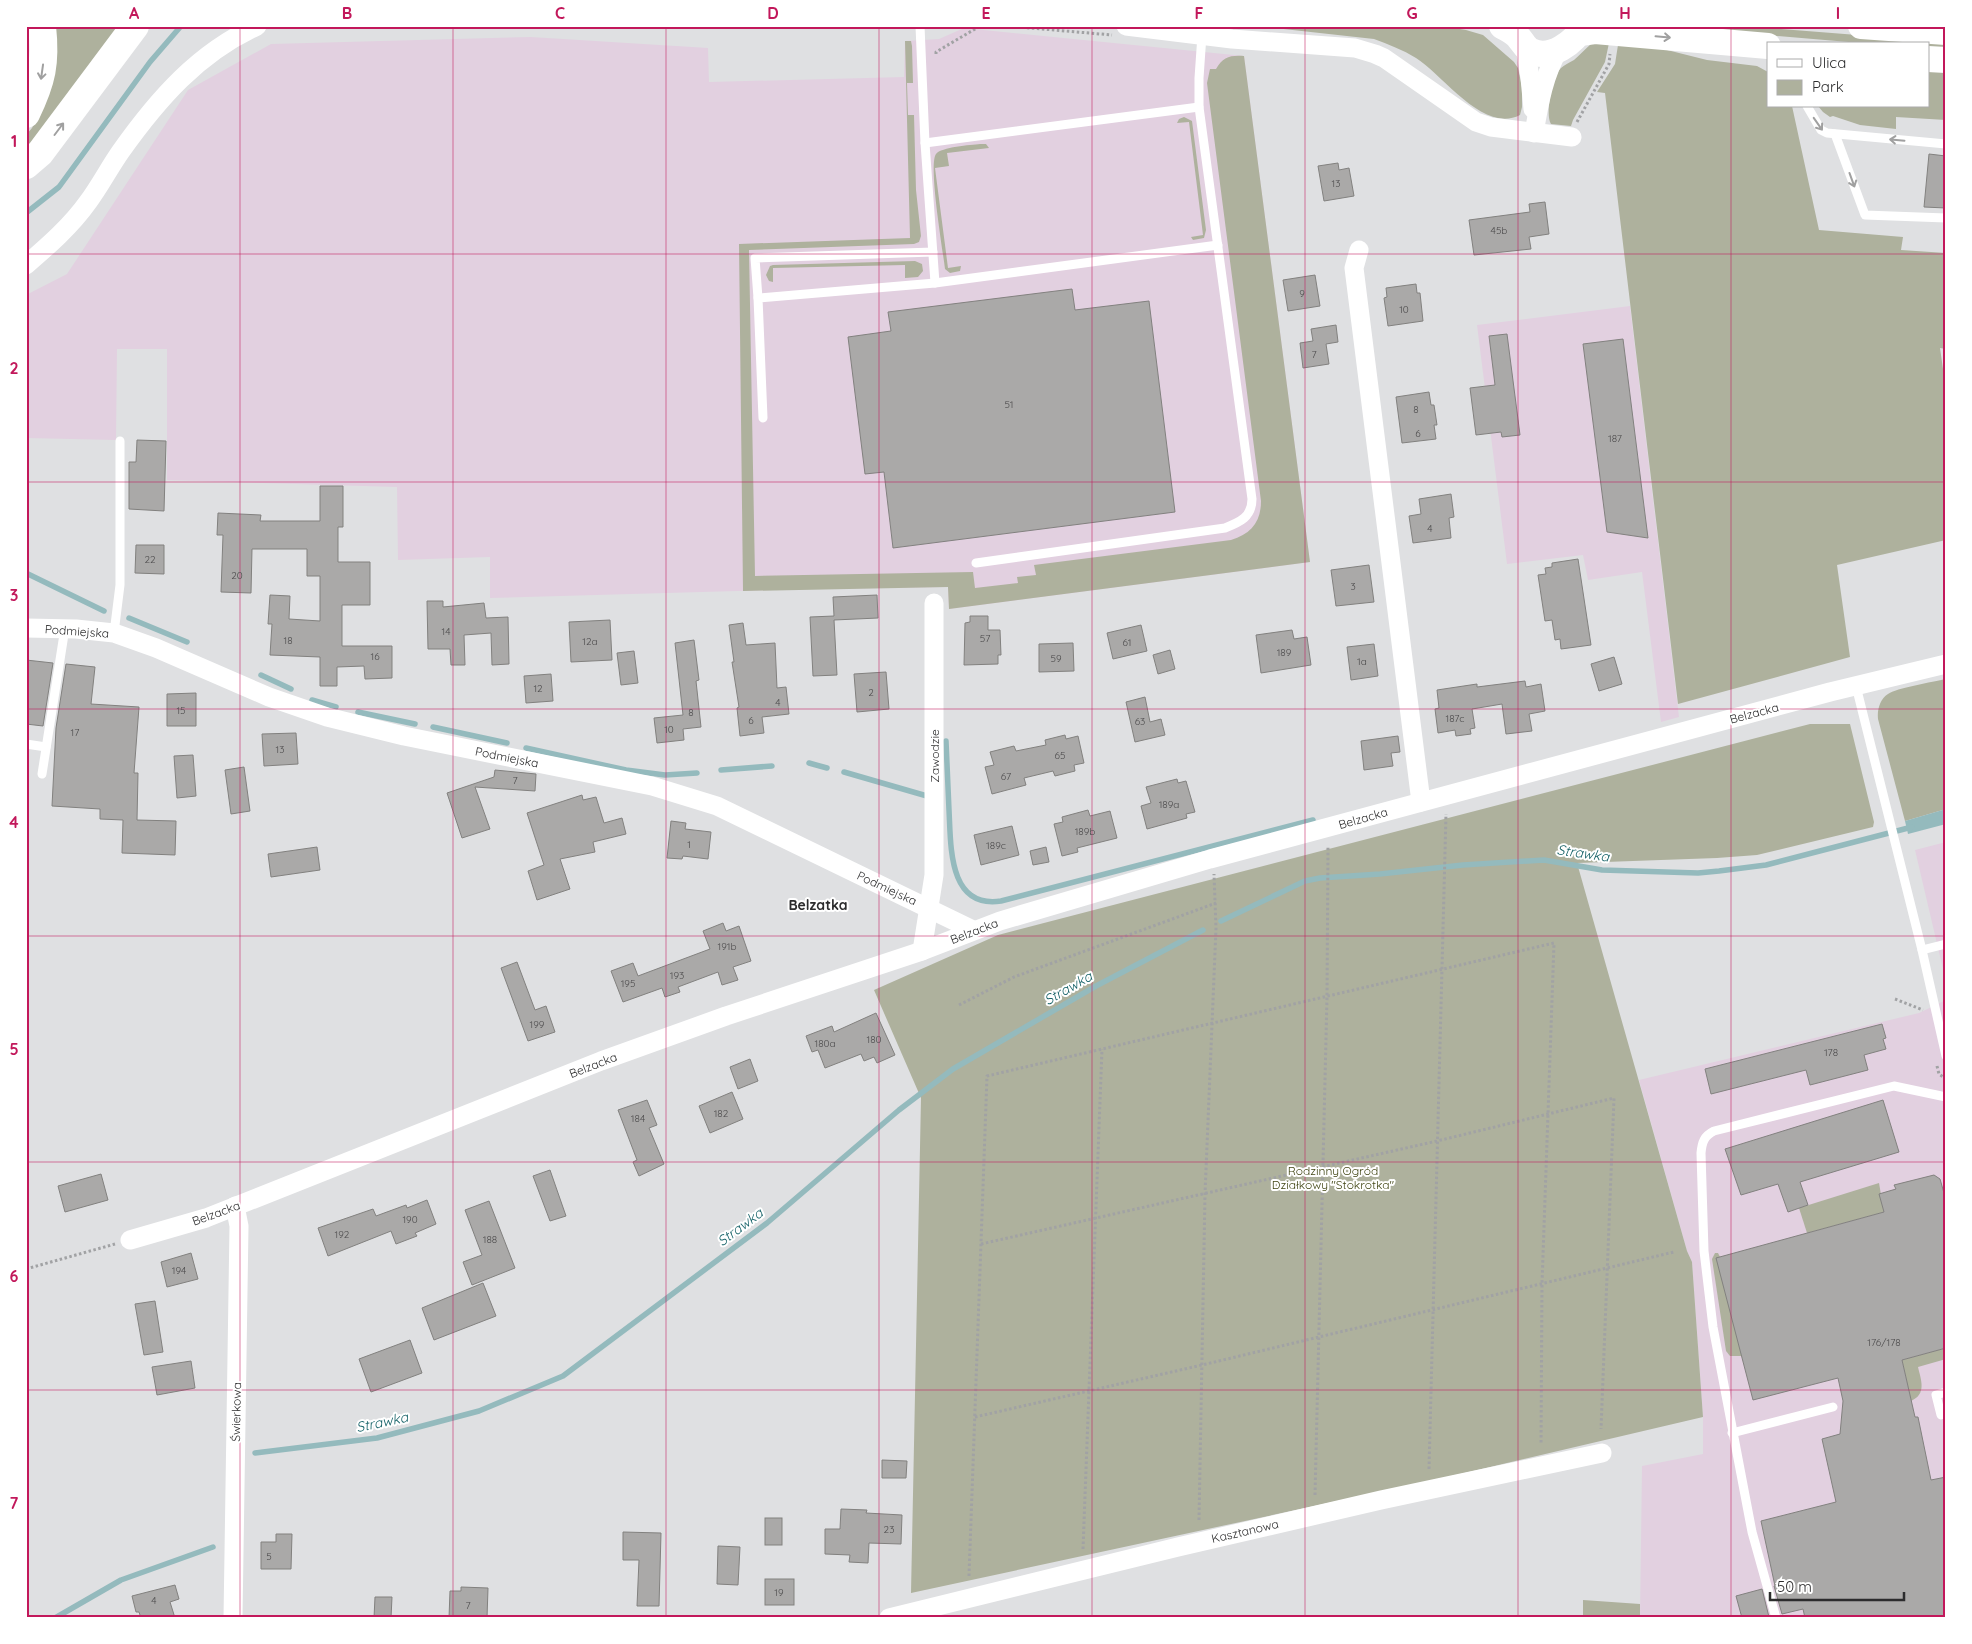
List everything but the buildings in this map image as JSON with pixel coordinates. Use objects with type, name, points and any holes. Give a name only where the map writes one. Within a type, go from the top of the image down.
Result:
[{"type":"highway","points":[[26,114],[42,76],[44,53],[42,26]]},
{"type":"highway","points":[[26,165],[40,153],[135,26]]},
{"type":"main road","points":[[1502,26],[1516,35],[1532,52],[1542,54],[1568,44],[1581,29],[1764,48]]},
{"type":"main road","points":[[1861,26],[1946,32]]},
{"type":"main road","points":[[1930,59],[1946,60]]},
{"type":"street","points":[[26,264],[52,243],[88,202],[122,151],[165,94],[189,70],[240,34],[257,26]]},
{"type":"street","points":[[1120,31],[1202,35],[1355,48],[1384,58],[1476,122],[1534,133],[1572,137]]},
{"type":"street","points":[[1525,46],[1530,78],[1534,133]]},
{"type":"street","points":[[1534,133],[1542,92],[1552,61],[1559,49]]},
{"type":"street","points":[[1358,250],[1354,268],[1421,802]]},
{"type":"street","name":"Zawodzie","points":[[922,951],[934,875],[934,603]]},
{"type":"street","name":"Podmiejska","points":[[26,628],[65,628],[114,634],[156,648],[269,697],[327,717],[404,736],[652,786],[701,800],[774,832],[973,930]]},
{"type":"street","name":"Belzacka","points":[[130,1240],[206,1218],[602,1061],[726,1016],[922,951],[1000,920],[1210,859],[1856,686],[1946,664]]},
{"type":"street","name":"Świerkowa","points":[[233,1618],[239,1226],[235,1206]]},
{"type":"street","name":"Kasztanowa","points":[[889,1618],[1178,1547],[1381,1500],[1602,1453]]},
{"type":"lane","points":[[920,26],[925,143],[935,283]]},
{"type":"lane","points":[[976,563],[1225,528],[1240,522],[1249,514],[1252,507],[1199,107],[1202,35]]},
{"type":"lane","points":[[925,143],[1199,107]]},
{"type":"lane","points":[[1808,108],[1821,130],[1835,134],[1946,144]]},
{"type":"lane","points":[[1835,134],[1865,215],[1946,218]]},
{"type":"lane","points":[[758,298],[935,283],[1218,245]]},
{"type":"lane","points":[[763,418],[755,258],[933,252]]},
{"type":"lane","points":[[114,634],[120,585],[120,441]]},
{"type":"lane","points":[[42,774],[65,628]]},
{"type":"lane","points":[[1856,686],[1922,950],[1946,1056]]},
{"type":"lane","points":[[26,744],[46,746]]},
{"type":"lane","points":[[1922,950],[1946,944]]},
{"type":"lane","points":[[1776,1618],[1752,1532],[1713,1327],[1706,1267],[1701,1153],[1705,1137],[1714,1131],[1894,1086],[1946,1096]]},
{"type":"lane","points":[[1941,1415],[1936,1395],[1946,1392]]},
{"type":"lane","points":[[1732,1433],[1833,1407]]},
{"type":"path","points":[[936,61],[936,52],[980,26]]},
{"type":"path","points":[[1007,26],[1120,31]]},
{"type":"path","points":[[1572,137],[1577,120],[1609,64],[1613,32]]},
{"type":"path","points":[[1429,1469],[1447,820]]},
{"type":"path","points":[[1315,1495],[1327,997],[1328,850]]},
{"type":"path","points":[[1199,1520],[1206,1194],[1213,1023],[1216,879]]},
{"type":"path","points":[[959,1005],[1014,977],[1216,903]]},
{"type":"path","points":[[969,1576],[987,1076],[1554,943],[1542,1284],[1541,1444]]},
{"type":"path","points":[[1894,999],[1924,1011]]},
{"type":"path","points":[[1083,1549],[1102,1049]]},
{"type":"path","points":[[981,1244],[1095,1220],[1614,1098],[1601,1430]]},
{"type":"path","points":[[26,1269],[130,1240]]},
{"type":"path","points":[[975,1417],[1202,1365],[1674,1252]]},
{"type":"shaded area","points":[[964,28],[1244,56],[1310,562],[949,609],[948,587],[490,598],[490,557],[398,560],[397,487],[167,480],[167,349],[117,349],[116,440],[26,438],[26,295],[67,274],[188,90],[271,44],[531,37],[708,48],[709,82],[904,77],[905,41],[939,39]]},
{"type":"shaded area","points":[[1630,306],[1679,717],[1661,722],[1642,572],[1588,580],[1583,555],[1507,564],[1477,325]]},
{"type":"shaded area","points":[[1946,842],[1946,982],[1915,850]]},
{"type":"shaded area","points":[[1946,1000],[1946,1618],[1640,1618],[1642,1466],[1703,1454],[1703,1417],[1692,1262],[1687,1251],[1639,1080],[1919,1013]]},
{"type":"green space","points":[[55,26],[120,26],[26,154],[26,135],[32,128],[47,97]]},
{"type":"green space","points":[[1256,26],[1442,26],[1483,35],[1514,62],[1518,68],[1522,87],[1520,115],[1506,119],[1492,117],[1465,100],[1416,58],[1374,39]]},
{"type":"green space","points":[[1660,26],[1745,26],[1946,42],[1946,50],[1930,48],[1930,42],[1848,42]]},
{"type":"green space","points":[[905,41],[911,41],[912,46],[913,83],[907,83],[908,115],[914,115],[916,190],[921,236],[919,242],[914,244],[749,250],[755,576],[973,572],[975,588],[1018,583],[1017,577],[1036,575],[1034,565],[1231,540],[1249,531],[1254,526],[1261,508],[1261,501],[1207,83],[1210,69],[1216,69],[1227,58],[1239,56],[1244,56],[1310,562],[949,609],[948,587],[743,591],[739,244],[910,238]]},
{"type":"green space","points":[[1609,43],[1605,62],[1571,126],[1551,124],[1549,119],[1550,96],[1555,79],[1561,68],[1574,60],[1591,44]]},
{"type":"green space","points":[[1618,45],[1655,47],[1707,60],[1757,66],[1767,71],[1767,108],[1792,108],[1819,230],[1903,237],[1901,250],[1946,253],[1946,349],[1940,348],[1946,390],[1946,540],[1837,565],[1850,657],[1678,704],[1605,93],[1597,92],[1615,64]]},
{"type":"green space","points":[[1930,71],[1946,72],[1946,120],[1896,117],[1896,129],[1860,125],[1833,116],[1830,117],[1820,108],[1930,108]]},
{"type":"green space","points":[[1184,117],[1192,121],[1206,230],[1204,238],[1193,240],[1191,237],[1203,235],[1189,122],[1177,123],[1179,119]]},
{"type":"green space","points":[[986,144],[989,148],[947,153],[949,166],[935,168],[948,268],[961,266],[960,271],[950,273],[945,269],[939,228],[934,161],[936,154],[944,150]]},
{"type":"green space","points":[[915,261],[922,264],[923,271],[918,277],[905,278],[905,265],[773,268],[773,282],[769,281],[766,275],[770,266],[773,265]]},
{"type":"green space","points":[[1946,679],[1946,809],[1905,821],[1878,719],[1879,708],[1883,699],[1892,692],[1906,687]]},
{"type":"green space","name":"Rodzinny Ogród Działkowy \"Stokrotka\"","points":[[1810,724],[1850,724],[1874,822],[1873,827],[1757,855],[1577,863],[1687,1251],[1692,1262],[1703,1417],[1435,1480],[911,1593],[921,1098],[874,990],[998,935]]},
{"type":"green space","points":[[1879,1183],[1884,1212],[1807,1233],[1799,1208]]},
{"type":"green space","points":[[1715,1253],[1718,1253],[1720,1257],[1742,1356],[1730,1356],[1726,1351],[1712,1259]]},
{"type":"green space","points":[[1946,1348],[1946,1359],[1918,1367],[1922,1386],[1921,1391],[1911,1401],[1902,1360]]},
{"type":"green space","points":[[1583,1600],[1640,1604],[1640,1618],[1583,1618]]},
{"type":"water","points":[[1946,809],[1946,824],[1908,834],[1905,821]]},
{"type":"waterway","points":[[26,213],[59,187],[150,62],[181,26]]},
{"type":"waterway","points":[[26,573],[104,611]]},
{"type":"waterway","points":[[129,618],[187,642]]},
{"type":"waterway","points":[[261,675],[291,689]]},
{"type":"waterway","points":[[312,700],[336,707]]},
{"type":"waterway","points":[[358,712],[415,724]]},
{"type":"waterway","points":[[433,727],[507,743]]},
{"type":"waterway","points":[[946,741],[952,857],[962,885],[971,895],[984,901],[1001,901],[1313,820]]},
{"type":"waterway","points":[[526,748],[626,770],[665,775],[697,773]]},
{"type":"waterway","points":[[809,763],[827,768]]},
{"type":"waterway","points":[[721,770],[772,766]]},
{"type":"waterway","points":[[844,772],[927,796]]},
{"type":"waterway","name":"Strawka","points":[[1221,921],[1305,881],[1320,878],[1463,865],[1544,860],[1602,870],[1698,873],[1766,865],[1912,827]]},
{"type":"waterway","name":"Strawka","points":[[255,1453],[377,1438],[479,1411],[563,1376],[767,1223],[899,1110],[953,1069],[1096,986],[1203,930]]},
{"type":"waterway","name":"Strawka","points":[[55,1618],[121,1580],[213,1547]]},
{"type":"district","name":"Belzatka","points":[[818,905]]}]
